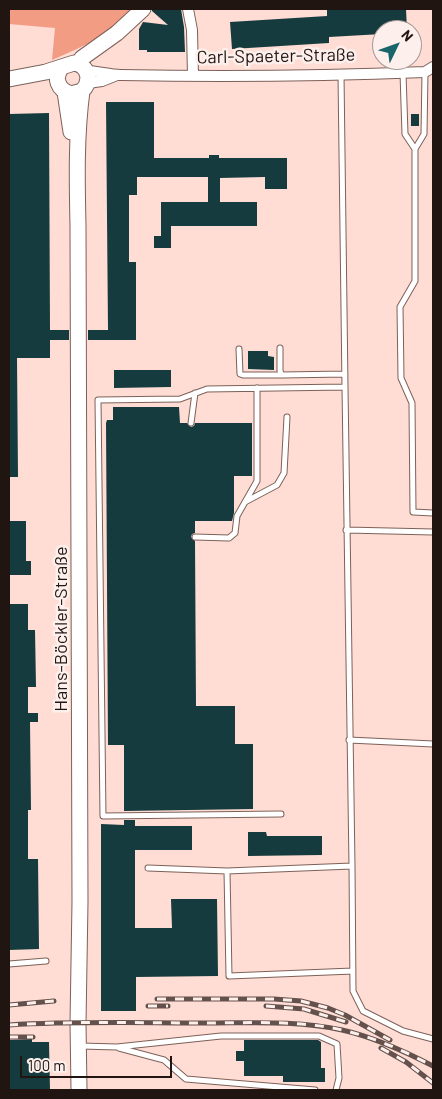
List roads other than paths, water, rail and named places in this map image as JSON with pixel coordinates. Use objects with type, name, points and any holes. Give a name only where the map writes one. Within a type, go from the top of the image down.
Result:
[{"type":"main road","points":[[84,77],[82,58],[117,33],[142,9]]},
{"type":"main road","name":"Carl-Spaeter-Straße","points":[[70,63],[84,77],[71,94],[62,88],[12,79],[46,72],[70,63]]},
{"type":"main road","points":[[62,67],[58,75],[62,88]]},
{"type":"main road","name":"Hans-Böckler-Straße","points":[[79,1090],[78,245],[76,168],[84,77]]},
{"type":"main road","name":"Hans-Böckler-Straße","points":[[62,88],[76,168]]},
{"type":"street","points":[[188,9],[192,30],[193,76]]},
{"type":"street","name":"Carl-Spaeter-Straße","points":[[84,77],[102,81],[117,75],[193,76],[403,73],[429,69]]},
{"type":"lane","points":[[429,69],[424,134],[415,149],[415,281],[400,307],[401,378],[412,403],[413,512],[433,513]]},
{"type":"lane","points":[[403,73],[405,134],[415,149]]},
{"type":"lane","points":[[341,74],[353,992],[363,1011],[403,1031],[433,1039]]},
{"type":"lane","points":[[280,348],[280,371],[282,375]]},
{"type":"lane","points":[[239,349],[240,374],[243,375],[345,374]]},
{"type":"lane","points":[[281,814],[104,816],[98,400],[180,399],[207,389],[345,387]]},
{"type":"lane","points":[[195,537],[229,538],[235,532],[236,516],[257,481],[257,388]]},
{"type":"lane","points":[[192,423],[195,393]]},
{"type":"lane","points":[[245,502],[277,486],[284,474],[287,418]]},
{"type":"lane","points":[[346,530],[433,532]]},
{"type":"lane","points":[[349,740],[433,744]]},
{"type":"lane","points":[[148,868],[227,871],[352,866]]},
{"type":"lane","points":[[227,871],[228,976],[353,971]]},
{"type":"lane","points":[[9,964],[46,961]]},
{"type":"lane","points":[[78,1046],[117,1047],[221,1036],[319,1036],[337,1044],[339,1078],[336,1090]]},
{"type":"lane","points":[[117,1047],[164,1060],[186,1079],[315,1090]]},
{"type":"railway","points":[[157,999],[274,999],[301,1001],[328,1008],[345,1015],[390,1040]]},
{"type":"railway","points":[[9,1005],[54,1001]]},
{"type":"railway","points":[[148,1006],[168,1006]]},
{"type":"railway","points":[[266,1006],[304,1009],[346,1022]]},
{"type":"railway","points":[[9,1025],[107,1022],[309,1025],[366,1036],[433,1066]]},
{"type":"railway","points":[[9,1037],[33,1037]]},
{"type":"railway","points":[[381,1048],[406,1062],[433,1083]]}]
